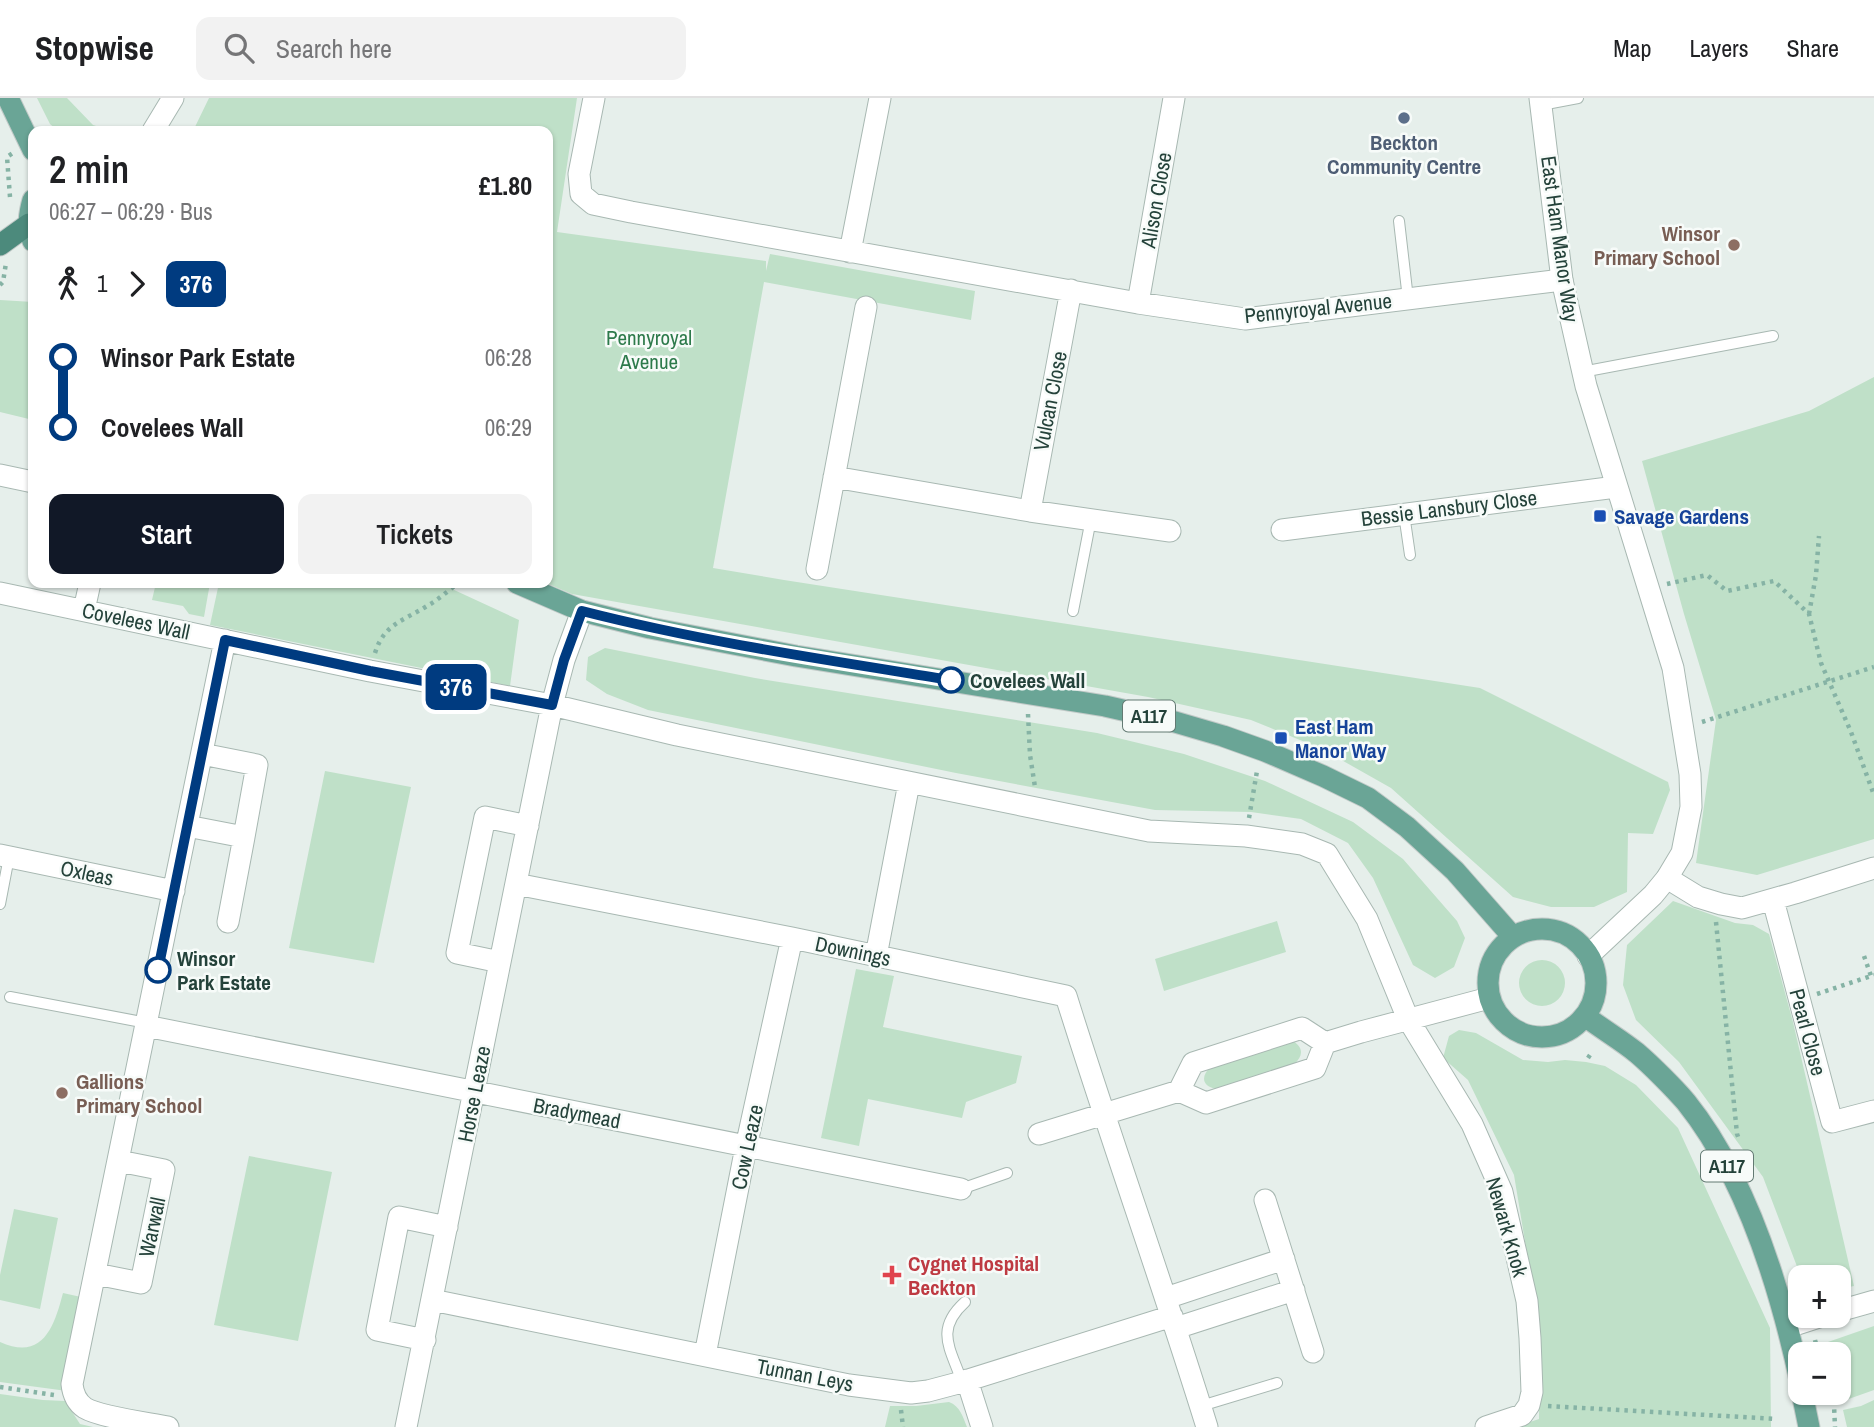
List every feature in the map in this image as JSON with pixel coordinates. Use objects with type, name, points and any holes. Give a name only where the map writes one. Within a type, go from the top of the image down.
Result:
[{"type":"highway","points":[[4,250],[28,235]]},
{"type":"main road","points":[[8,98],[28,140]]},
{"type":"main road","name":"A117","points":[[529,588],[582,611],[650,628],[796,656],[1105,706],[1223,736],[1265,751],[1368,798],[1407,827],[1454,871],[1513,937]]},
{"type":"main road","points":[[1546,929],[1563,933],[1577,943],[1588,956],[1595,971],[1593,1002],[1585,1016],[1570,1030],[1551,1037],[1531,1037],[1512,1029],[1498,1015],[1489,998],[1491,963],[1500,948],[1513,937],[1546,929]]},
{"type":"main road","name":"A117","points":[[1585,1016],[1637,1053],[1685,1101],[1715,1143],[1746,1206],[1788,1327]]},
{"type":"main road","points":[[1804,1405],[1809,1427]]},
{"type":"street","points":[[156,126],[173,98]]},
{"type":"street","name":"Pennyroyal Avenue","points":[[594,98],[579,174],[581,194],[593,204],[631,212],[1138,303],[1245,319],[1562,280]]},
{"type":"street","points":[[850,252],[880,98]]},
{"type":"street","name":"Alison Close","points":[[1138,303],[1174,98]]},
{"type":"street","name":"East Ham Manor Way","points":[[1541,101],[1562,280],[1582,372],[1673,668],[1690,774],[1691,807],[1682,853],[1653,895],[1588,956]]},
{"type":"street","name":"Vulcan Close","points":[[1030,511],[1071,290]]},
{"type":"street","points":[[817,569],[866,307]]},
{"type":"street","points":[[0,475],[28,481]]},
{"type":"street","points":[[834,477],[1030,511],[1170,531]]},
{"type":"street","name":"Bessie Lansbury Close","points":[[1282,530],[1616,487]]},
{"type":"street","points":[[84,610],[88,588]]},
{"type":"street","name":"Covelees Wall","points":[[0,593],[370,671],[552,705],[909,783],[1149,831],[1246,836],[1302,844],[1327,854],[1367,919],[1408,1019]]},
{"type":"street","name":"Horse Leaze","points":[[406,1427],[552,705],[564,660],[582,611]]},
{"type":"street","points":[[168,1427],[83,1408],[73,1396],[72,1384],[225,640]]},
{"type":"street","points":[[202,754],[257,765],[228,922]]},
{"type":"street","points":[[876,956],[909,783]]},
{"type":"street","points":[[500,962],[457,953],[485,817],[528,826]]},
{"type":"street","points":[[187,826],[244,837]]},
{"type":"street","name":"Oxleas","points":[[5,856],[174,891]]},
{"type":"street","points":[[1667,878],[1698,897],[1742,908],[1874,868]]},
{"type":"street","name":"Downings","points":[[516,884],[792,938],[1066,996],[1207,1427]]},
{"type":"street","name":"Pearl Close","points":[[1773,900],[1832,1122],[1874,1111]]},
{"type":"street","name":"Cow Leaze","points":[[705,1355],[792,938]]},
{"type":"street","points":[[1178,1091],[1193,1063],[1302,1028],[1325,1043],[1489,998]]},
{"type":"street","name":"Newark Knok","points":[[1408,1019],[1472,1124],[1502,1192],[1527,1301],[1532,1380],[1529,1405]]},
{"type":"street","name":"Bradymead","points":[[147,1025],[961,1189]]},
{"type":"street","points":[[1039,1134],[1178,1091],[1206,1103],[1315,1068],[1325,1043]]},
{"type":"street","name":"Warwall","points":[[96,1274],[141,1283],[159,1195],[164,1170],[119,1161]]},
{"type":"street","points":[[1265,1200],[1313,1352]]},
{"type":"street","points":[[425,1340],[377,1330],[399,1217],[447,1227]]},
{"type":"street","points":[[1171,1314],[1284,1259]]},
{"type":"street","points":[[1171,1314],[1294,1290]]},
{"type":"street","name":"Tunnan Leys","points":[[432,1300],[849,1385],[901,1392],[928,1391],[965,1381],[1171,1314]]},
{"type":"street","points":[[1851,1308],[1874,1301]]},
{"type":"street","points":[[965,1381],[982,1427]]},
{"type":"street","points":[[1486,1427],[1522,1415],[1529,1405]]},
{"type":"lane","points":[[1541,101],[1578,98]]},
{"type":"lane","points":[[1399,221],[1408,299]]},
{"type":"lane","points":[[1582,372],[1773,336]]},
{"type":"lane","points":[[1404,514],[1409,555]]},
{"type":"lane","points":[[1073,611],[1091,519]]},
{"type":"lane","points":[[0,904],[5,856]]},
{"type":"lane","points":[[10,997],[147,1025]]},
{"type":"lane","name":"Bradymead","points":[[961,1189],[1007,1173]]},
{"type":"lane","points":[[965,1302],[954,1311],[946,1334],[965,1381]]},
{"type":"lane","points":[[1200,1406],[1277,1383]]},
{"type":"path","points":[[7,157],[10,201]]},
{"type":"path","points":[[0,285],[3,282],[4,250]]},
{"type":"path","points":[[1819,536],[1809,614],[1821,663],[1851,732],[1874,795]]},
{"type":"path","points":[[1649,588],[1706,573],[1727,591],[1774,581],[1809,614]]},
{"type":"path","points":[[370,671],[378,643],[392,625],[428,605],[451,588]]},
{"type":"path","points":[[1684,727],[1874,667]]},
{"type":"path","points":[[1028,714],[1038,809]]},
{"type":"path","points":[[1246,836],[1257,769]]},
{"type":"path","points":[[1721,904],[1716,922],[1737,1134],[1742,1145]]},
{"type":"path","points":[[1799,1000],[1873,976],[1864,956]]},
{"type":"path","points":[[0,1387],[46,1395],[73,1396]]},
{"type":"path","points":[[1529,1405],[1777,1419]]},
{"type":"path","points":[[1834,1405],[1835,1427]]},
{"type":"path","points":[[901,1406],[903,1427]]},
{"type":"green space","points":[[37,98],[67,98],[96,126],[52,126]]},
{"type":"green space","points":[[209,98],[577,98],[557,232],[766,261],[766,271],[770,254],[975,291],[971,320],[764,282],[713,568],[1480,688],[1668,782],[1670,790],[1653,834],[1628,833],[1627,892],[1594,907],[1551,907],[1513,897],[1391,788],[1322,749],[1251,720],[1148,697],[572,594],[553,586],[553,126],[195,126]]},
{"type":"green space","points":[[0,300],[28,302],[28,419],[0,412]]},
{"type":"green space","points":[[1874,377],[1874,839],[1757,875],[1696,863],[1716,720],[1642,461],[1809,411]]},
{"type":"green space","points":[[155,588],[209,588],[204,617],[189,614],[183,606],[152,600]]},
{"type":"green space","points":[[218,588],[450,588],[519,620],[510,686],[210,625]]},
{"type":"green space","points":[[605,648],[755,678],[1097,733],[1184,754],[1265,781],[1353,822],[1403,859],[1457,921],[1465,938],[1454,967],[1435,978],[1413,965],[1373,878],[1348,843],[1301,819],[1251,812],[1155,810],[956,773],[648,710],[607,694],[586,680],[588,657]]},
{"type":"green space","points":[[325,771],[411,787],[374,963],[289,948]]},
{"type":"green space","points":[[1673,901],[1735,923],[1753,925],[1769,934],[1793,1022],[1849,1265],[1796,1265],[1763,1177],[1679,1062],[1636,1020],[1623,985],[1627,945]]},
{"type":"green space","points":[[1277,921],[1286,952],[1164,991],[1155,959]]},
{"type":"green space","points":[[1542,960],[1558,967],[1565,983],[1558,999],[1542,1006],[1526,999],[1519,983],[1526,967]]},
{"type":"green space","points":[[856,969],[894,976],[883,1027],[1022,1056],[1016,1083],[966,1102],[962,1118],[868,1099],[859,1146],[821,1138]]},
{"type":"green space","points":[[1459,1030],[1476,1033],[1523,1060],[1565,1060],[1605,1066],[1636,1085],[1678,1128],[1770,1328],[1771,1427],[1515,1427],[1539,1419],[1540,1332],[1514,1175],[1468,1080],[1443,1058],[1449,1036]]},
{"type":"green space","points":[[1293,1041],[1301,1052],[1294,1064],[1216,1089],[1205,1083],[1205,1073],[1211,1066]]},
{"type":"green space","points":[[249,1156],[332,1172],[298,1341],[214,1325]]},
{"type":"green space","points":[[14,1209],[58,1218],[40,1309],[0,1300],[0,1275]]},
{"type":"green space","points":[[63,1293],[81,1297],[67,1391],[0,1382],[0,1342],[15,1347],[36,1344],[50,1328]]},
{"type":"green space","points":[[1874,1326],[1874,1390],[1851,1398],[1851,1342],[1828,1342]]},
{"type":"green space","points":[[0,1394],[65,1401],[80,1424],[93,1427],[0,1427]]},
{"type":"green space","points":[[1874,1400],[1874,1427],[1847,1427],[1843,1410]]},
{"type":"green space","points":[[949,1402],[958,1409],[967,1427],[885,1427],[890,1406]]},
{"type":"bus line","name":"376","points":[[158,970],[225,640],[370,671],[552,705],[564,660],[582,611],[650,628],[796,656],[951,680]]},
{"type":"place","name":"Beckton Community Centre","points":[[1404,118]]},
{"type":"place","name":"Winsor Primary School","points":[[1734,245]]},
{"type":"place","name":"Savage Gardens","points":[[1600,516]]},
{"type":"place","name":"Covelees Wall","points":[[951,680]]},
{"type":"place","name":"East Ham Manor Way","points":[[1281,738]]},
{"type":"place","name":"Winsor Park Estate","points":[[158,970]]},
{"type":"place","name":"Gallions Primary School","points":[[62,1093]]},
{"type":"place","name":"Cygnet Hospital Beckton","points":[[892,1275]]}]
